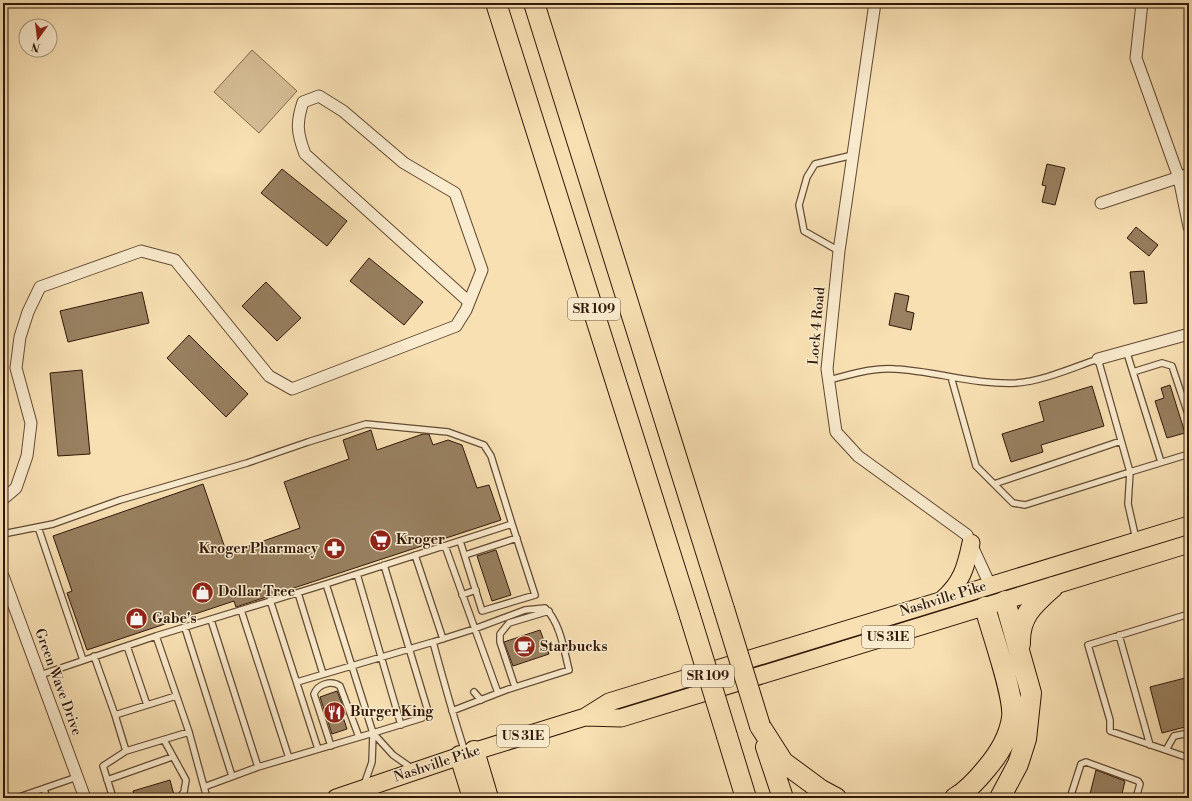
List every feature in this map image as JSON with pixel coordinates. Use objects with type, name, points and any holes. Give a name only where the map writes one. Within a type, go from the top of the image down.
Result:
[{"type":"highway","name":"SR 109","points":[[496,3],[746,798]]},
{"type":"highway","name":"SR 109","points":[[534,3],[783,798]]},
{"type":"highway","points":[[1020,656],[1019,632],[1026,613],[1053,586]]},
{"type":"highway","points":[[1000,798],[1018,764],[1026,740],[1031,693],[1005,601]]},
{"type":"highway","points":[[955,798],[969,788],[997,756],[1007,739],[1012,716],[1010,697],[985,607]]},
{"type":"highway","points":[[760,726],[783,762],[821,790],[836,798]]},
{"type":"highway","points":[[729,744],[733,798]]},
{"type":"highway","points":[[467,754],[473,798]]},
{"type":"highway","points":[[467,754],[488,798]]},
{"type":"main road","name":"Nashville Pike","points":[[336,798],[467,754],[585,717],[609,702],[1189,525]]},
{"type":"main road","points":[[942,600],[954,588],[966,568],[970,543]]},
{"type":"main road","name":"Nashville Pike","points":[[585,717],[621,718],[1189,544]]},
{"type":"main road","points":[[990,585],[1005,601]]},
{"type":"main road","points":[[985,607],[990,585]]},
{"type":"street","name":"Lock 4 Road","points":[[875,3],[839,251],[827,369],[836,432],[858,456],[967,535],[990,585]]},
{"type":"street","points":[[1142,3],[1136,58],[1184,176],[1189,227]]},
{"type":"street","points":[[3,499],[16,488],[27,456],[31,423],[16,368],[20,337],[28,312],[40,287],[141,251],[175,260],[269,376],[292,389],[456,326],[469,302],[482,270],[455,193],[404,164],[343,111],[319,96],[303,102],[298,118],[298,136],[305,154],[469,302]]},
{"type":"street","points":[[1101,203],[1184,176]]},
{"type":"street","points":[[1098,359],[1126,350],[1189,334]]},
{"type":"street","name":"Green Wave Drive","points":[[3,576],[85,798]]},
{"type":"lane","points":[[839,251],[804,231],[799,205],[807,177],[815,164],[853,155]]},
{"type":"lane","points":[[1126,350],[1161,462]]},
{"type":"lane","points":[[829,380],[880,368],[895,368],[985,382],[1016,383],[1043,377],[1098,359],[1130,472],[1128,504],[1136,542]]},
{"type":"lane","points":[[1133,372],[1162,363],[1172,366],[1189,416]]},
{"type":"lane","points":[[951,377],[976,466],[1013,503],[1025,505],[1189,454]]},
{"type":"lane","points":[[3,534],[38,527],[120,500],[247,463],[366,424],[448,432],[484,445],[491,456],[535,595],[482,611],[460,541]]},
{"type":"lane","points":[[994,484],[1121,441]]},
{"type":"lane","points":[[40,675],[156,636],[326,584],[512,524]]},
{"type":"lane","points":[[38,527],[83,660]]},
{"type":"lane","points":[[465,555],[517,538]]},
{"type":"lane","points":[[445,546],[498,693]]},
{"type":"lane","points":[[415,555],[442,639]]},
{"type":"lane","points":[[204,787],[258,767],[422,718],[427,708],[384,565]]},
{"type":"lane","points":[[357,574],[401,725]]},
{"type":"lane","points":[[326,584],[373,733],[372,762],[363,789]]},
{"type":"lane","points":[[462,595],[476,590]]},
{"type":"lane","points":[[298,592],[323,674]]},
{"type":"lane","points":[[522,599],[525,610]]},
{"type":"lane","points":[[270,600],[318,749]]},
{"type":"lane","points":[[297,682],[474,629],[525,610],[545,608],[549,611],[560,636],[569,670],[515,687],[452,711]]},
{"type":"lane","points":[[242,610],[289,758]]},
{"type":"lane","points":[[515,687],[500,642],[500,634],[509,623],[549,611]]},
{"type":"lane","points":[[1189,614],[1088,645],[1110,720],[1110,731],[1189,758]]},
{"type":"lane","points":[[211,620],[258,767]]},
{"type":"lane","points":[[185,628],[232,776]]},
{"type":"lane","points":[[1119,635],[1150,745]]},
{"type":"lane","points":[[156,636],[189,732],[207,798]]},
{"type":"lane","points":[[432,642],[452,711],[467,754]]},
{"type":"lane","points":[[127,646],[147,705]]},
{"type":"lane","points":[[94,656],[126,751]]},
{"type":"lane","points":[[331,746],[314,694],[321,685],[334,682],[340,686],[359,737]]},
{"type":"lane","points":[[474,692],[480,700]]},
{"type":"lane","points":[[115,715],[176,696]]},
{"type":"lane","points":[[113,798],[103,766],[126,751],[189,732]]},
{"type":"lane","points":[[373,733],[393,755],[415,771]]},
{"type":"lane","points":[[1166,750],[1174,736],[1189,733]]},
{"type":"lane","points":[[164,740],[186,780],[184,792],[179,798]]},
{"type":"lane","points":[[108,780],[172,757]]},
{"type":"lane","points":[[1070,798],[1081,764],[1086,762],[1138,781],[1140,784],[1136,798]]},
{"type":"lane","points":[[16,798],[77,777]]},
{"type":"lane","points":[[44,789],[47,798]]},
{"type":"shaded area","points":[[252,50],[297,91],[259,133],[214,92]]},
{"type":"building","points":[[1047,164],[1065,168],[1055,205],[1042,202],[1046,186],[1042,185]]},
{"type":"building","points":[[282,169],[347,221],[327,246],[261,193]]},
{"type":"building","points":[[1136,227],[1158,245],[1149,256],[1127,238]]},
{"type":"building","points":[[369,258],[423,302],[404,325],[350,281]]},
{"type":"building","points":[[1144,271],[1147,303],[1134,304],[1130,272]]},
{"type":"building","points":[[266,282],[301,318],[277,341],[242,306]]},
{"type":"building","points":[[142,292],[149,323],[68,342],[60,311]]},
{"type":"building","points":[[895,293],[909,296],[906,311],[914,313],[911,330],[889,325]]},
{"type":"building","points":[[189,335],[248,394],[226,417],[167,358]]},
{"type":"building","points":[[82,370],[90,454],[58,456],[50,373]]},
{"type":"building","points":[[1170,385],[1185,433],[1167,438],[1155,401],[1164,398],[1161,388]]},
{"type":"building","points":[[1092,386],[1104,426],[1041,445],[1043,452],[1011,462],[1002,434],[1044,421],[1039,402]]},
{"type":"building","points":[[371,430],[377,450],[423,434],[429,434],[433,445],[448,440],[462,445],[477,488],[489,485],[501,520],[236,607],[234,601],[87,650],[67,593],[72,591],[53,536],[203,484],[227,554],[300,528],[284,482],[349,459],[343,440]]},
{"type":"building","points":[[496,550],[511,595],[492,601],[477,556]]},
{"type":"building","points":[[540,630],[549,654],[513,666],[504,642]]},
{"type":"building","points":[[1189,677],[1189,726],[1162,733],[1150,687]]},
{"type":"building","points":[[337,691],[346,714],[343,717],[347,729],[332,734],[320,697]]},
{"type":"building","points":[[1096,770],[1125,781],[1121,798],[1089,798]]},
{"type":"building","points":[[170,780],[174,795],[165,798],[135,798],[133,791]]},
{"type":"place","name":"Kroger","points":[[380,540]]},
{"type":"place","name":"Kroger Pharmacy","points":[[334,549]]},
{"type":"place","name":"Dollar Tree","points":[[203,592]]},
{"type":"place","name":"Gabe's","points":[[136,619]]},
{"type":"place","name":"Starbucks","points":[[525,647]]},
{"type":"place","name":"Burger King","points":[[334,712]]}]
